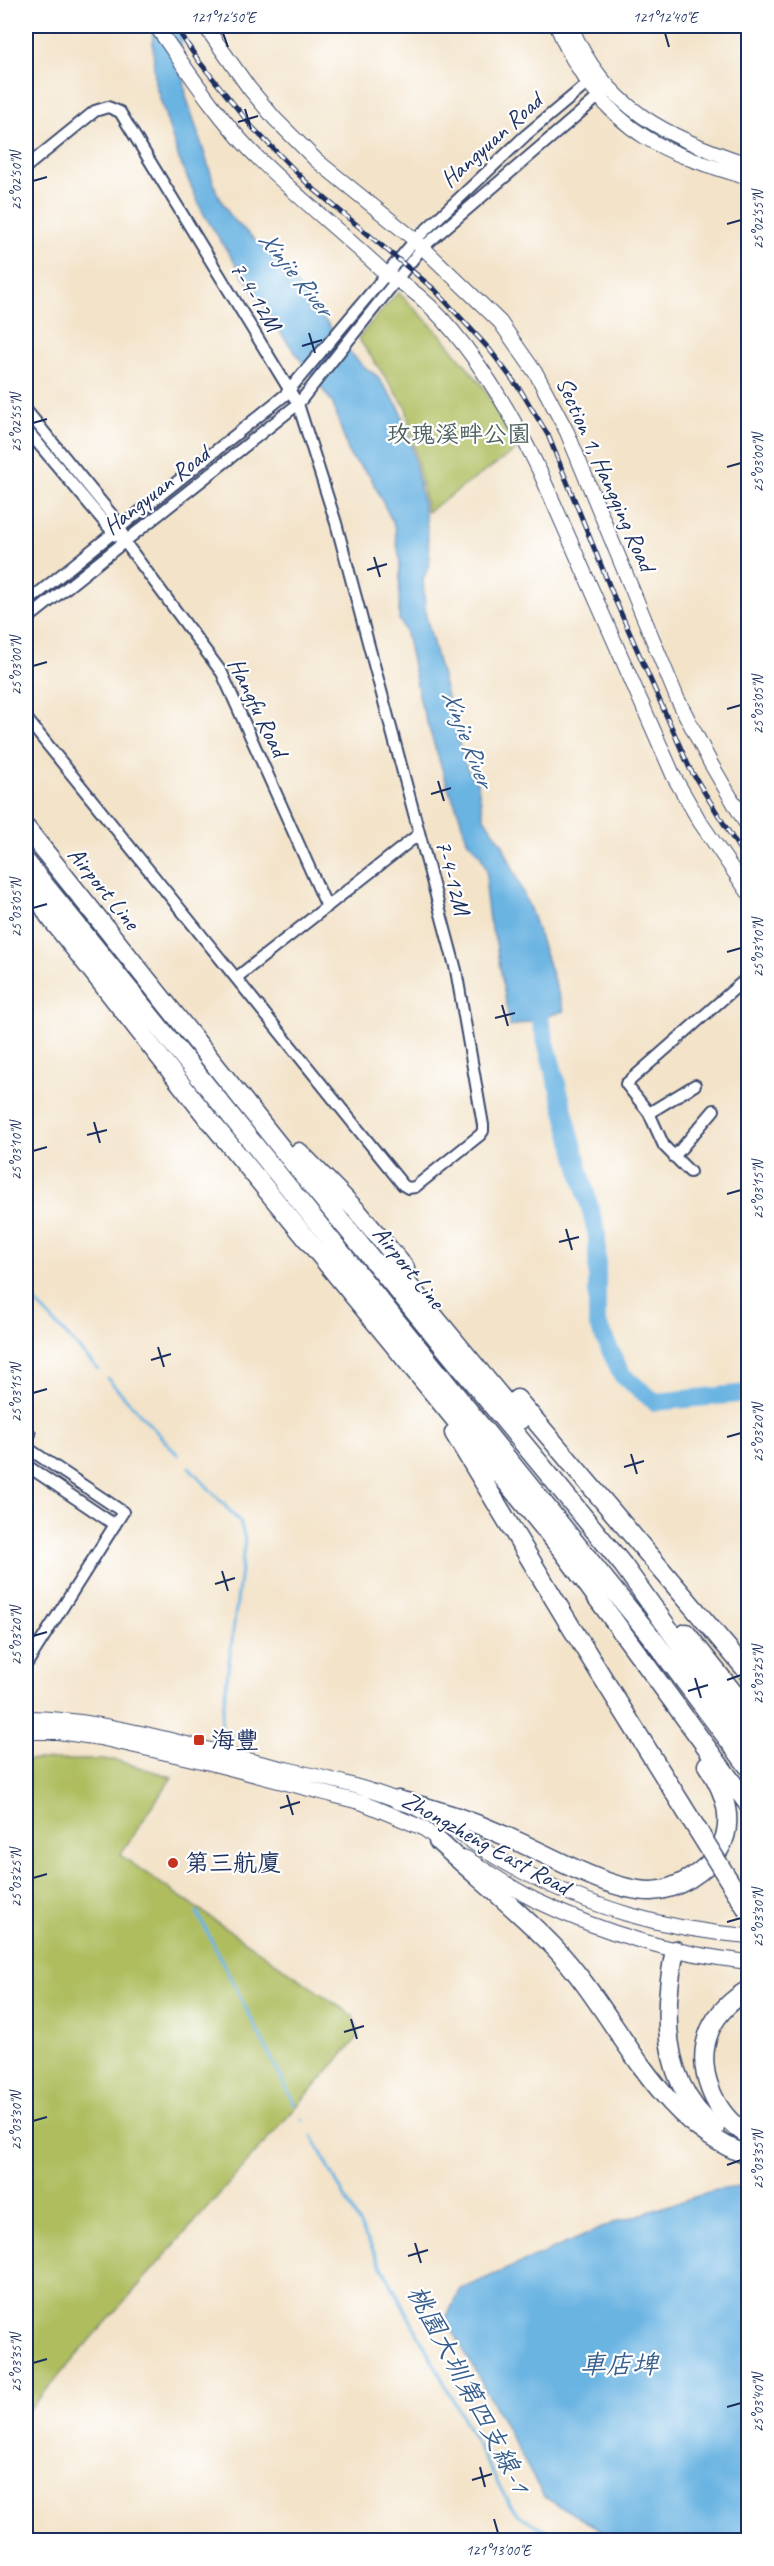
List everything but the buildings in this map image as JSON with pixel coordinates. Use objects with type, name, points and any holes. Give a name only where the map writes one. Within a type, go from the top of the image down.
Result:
[{"type":"highway","name":"Airport Line","points":[[26,828],[623,1565],[748,1740]]},
{"type":"highway","name":"Airport Line","points":[[26,862],[653,1639],[748,1766]]},
{"type":"highway","points":[[26,875],[49,916],[199,1107],[562,1550],[748,1804]]},
{"type":"highway","points":[[219,1069],[261,1106],[299,1152],[570,1482],[678,1624],[748,1711]]},
{"type":"highway","points":[[299,1152],[357,1211],[748,1672]]},
{"type":"highway","points":[[435,1397],[568,1622],[748,1911]]},
{"type":"highway","points":[[398,1800],[458,1815],[588,1874],[622,1886],[651,1891],[672,1887],[692,1877],[710,1863],[725,1837],[728,1822],[724,1799],[714,1776],[645,1676],[626,1640]]},
{"type":"highway","points":[[438,1841],[553,1946],[602,2006],[658,2088],[689,2122],[706,2136],[728,2148],[748,2155]]},
{"type":"highway","points":[[675,1950],[669,1980],[667,2011],[670,2049],[681,2085],[698,2114],[723,2135],[748,2150]]},
{"type":"highway","points":[[748,1990],[736,1997],[710,2029],[705,2054],[707,2081],[716,2104],[731,2123],[748,2135]]},
{"type":"main road","points":[[156,26],[216,111],[285,185],[448,324],[519,428],[674,777],[700,822],[748,892]]},
{"type":"main road","name":"Section 1, Hangqing Road","points":[[206,26],[229,61],[275,119],[316,160],[418,244],[500,322],[537,375],[567,432],[677,698],[711,764],[748,826]]},
{"type":"main road","points":[[557,26],[577,66],[594,79]]},
{"type":"main road","points":[[571,26],[594,79],[645,137],[674,152],[748,178]]},
{"type":"main road","points":[[604,92],[659,128],[682,140],[748,164]]},
{"type":"main road","name":"Zhongzheng East Road","points":[[26,1718],[58,1718],[197,1747],[338,1782],[398,1800],[435,1819],[514,1868],[620,1913],[679,1928],[748,1936]]},
{"type":"main road","name":"Zhongzheng East Road","points":[[26,1732],[58,1732],[100,1738],[363,1803],[423,1828],[438,1841],[536,1900],[593,1925],[675,1950],[748,1962]]},
{"type":"main road","points":[[675,1950],[679,1928]]},
{"type":"street","name":"Hangyuan Road","points":[[26,620],[298,404],[355,334],[392,277],[418,244],[518,143],[594,79]]},
{"type":"street","name":"Hangyuan Road","points":[[418,244],[604,92]]},
{"type":"street","name":"7-4-12M","points":[[26,167],[95,111],[108,107],[120,112],[298,404],[336,523],[456,970],[483,1131],[415,1187],[408,1188],[403,1185],[26,718]]},
{"type":"street","name":"Hangyuan Road","points":[[26,603],[289,390],[344,323],[392,277]]},
{"type":"street","name":"Hangfu Road","points":[[26,410],[121,526],[124,542]]},
{"type":"street","name":"Hangfu Road","points":[[26,429],[111,534],[124,542],[222,673],[327,907]]},
{"type":"street","points":[[236,978],[419,834]]},
{"type":"street","points":[[690,1172],[664,1146],[649,1113],[626,1084],[748,977]]},
{"type":"street","points":[[649,1113],[695,1085]]},
{"type":"street","points":[[674,1157],[714,1110]]},
{"type":"street","points":[[26,1447],[123,1512],[26,1665]]},
{"type":"street","points":[[26,1465],[115,1525]]},
{"type":"green space","name":"玫瑰溪畔公園","points":[[398,292],[441,335],[482,385],[520,447],[427,512],[406,407],[358,338]]},
{"type":"green space","points":[[26,1760],[115,1760],[172,1777],[120,1855],[353,2016],[359,2036],[26,2413]]},
{"type":"water","points":[[152,26],[182,26],[181,49],[186,96],[217,193],[231,217],[283,267],[349,351],[364,367],[376,375],[399,407],[411,444],[426,519],[430,561],[423,581],[426,616],[459,743],[467,769],[477,782],[484,818],[502,843],[532,914],[564,1011],[510,1027],[496,943],[489,920],[486,896],[487,871],[481,856],[467,840],[448,787],[421,704],[406,633],[399,619],[400,561],[394,525],[370,476],[350,456],[332,402],[274,324],[203,213],[179,159],[155,83]]},
{"type":"water","name":"車店埤","points":[[748,2186],[748,2532],[739,2540],[618,2540],[544,2497],[446,2318],[461,2289],[611,2224],[716,2190]]},
{"type":"waterway","name":"Xinjie River","points":[[534,997],[597,1235],[597,1323],[622,1375],[655,1402],[748,1393]]},
{"type":"waterway","name":"桃園大圳第四支線-1","points":[[26,1292],[98,1369]]},
{"type":"waterway","name":"桃園大圳第四支線-1","points":[[107,1378],[178,1455]]},
{"type":"waterway","name":"桃園大圳第四支線-1","points":[[189,1467],[240,1522],[245,1539],[219,1740]]},
{"type":"waterway","name":"桃園大圳第四支線-1","points":[[197,1912],[295,2105]]},
{"type":"waterway","name":"桃園大圳第四支線-1","points":[[312,2136],[509,2504],[517,2514],[563,2540]]},
{"type":"railway","points":[[175,26],[198,60],[253,128],[310,186],[435,290],[490,350],[521,391],[548,435],[616,602],[690,769],[748,863]]},
{"type":"place","name":"海豐","points":[[199,1740]]},
{"type":"place","name":"第三航廈","points":[[173,1863]]}]
